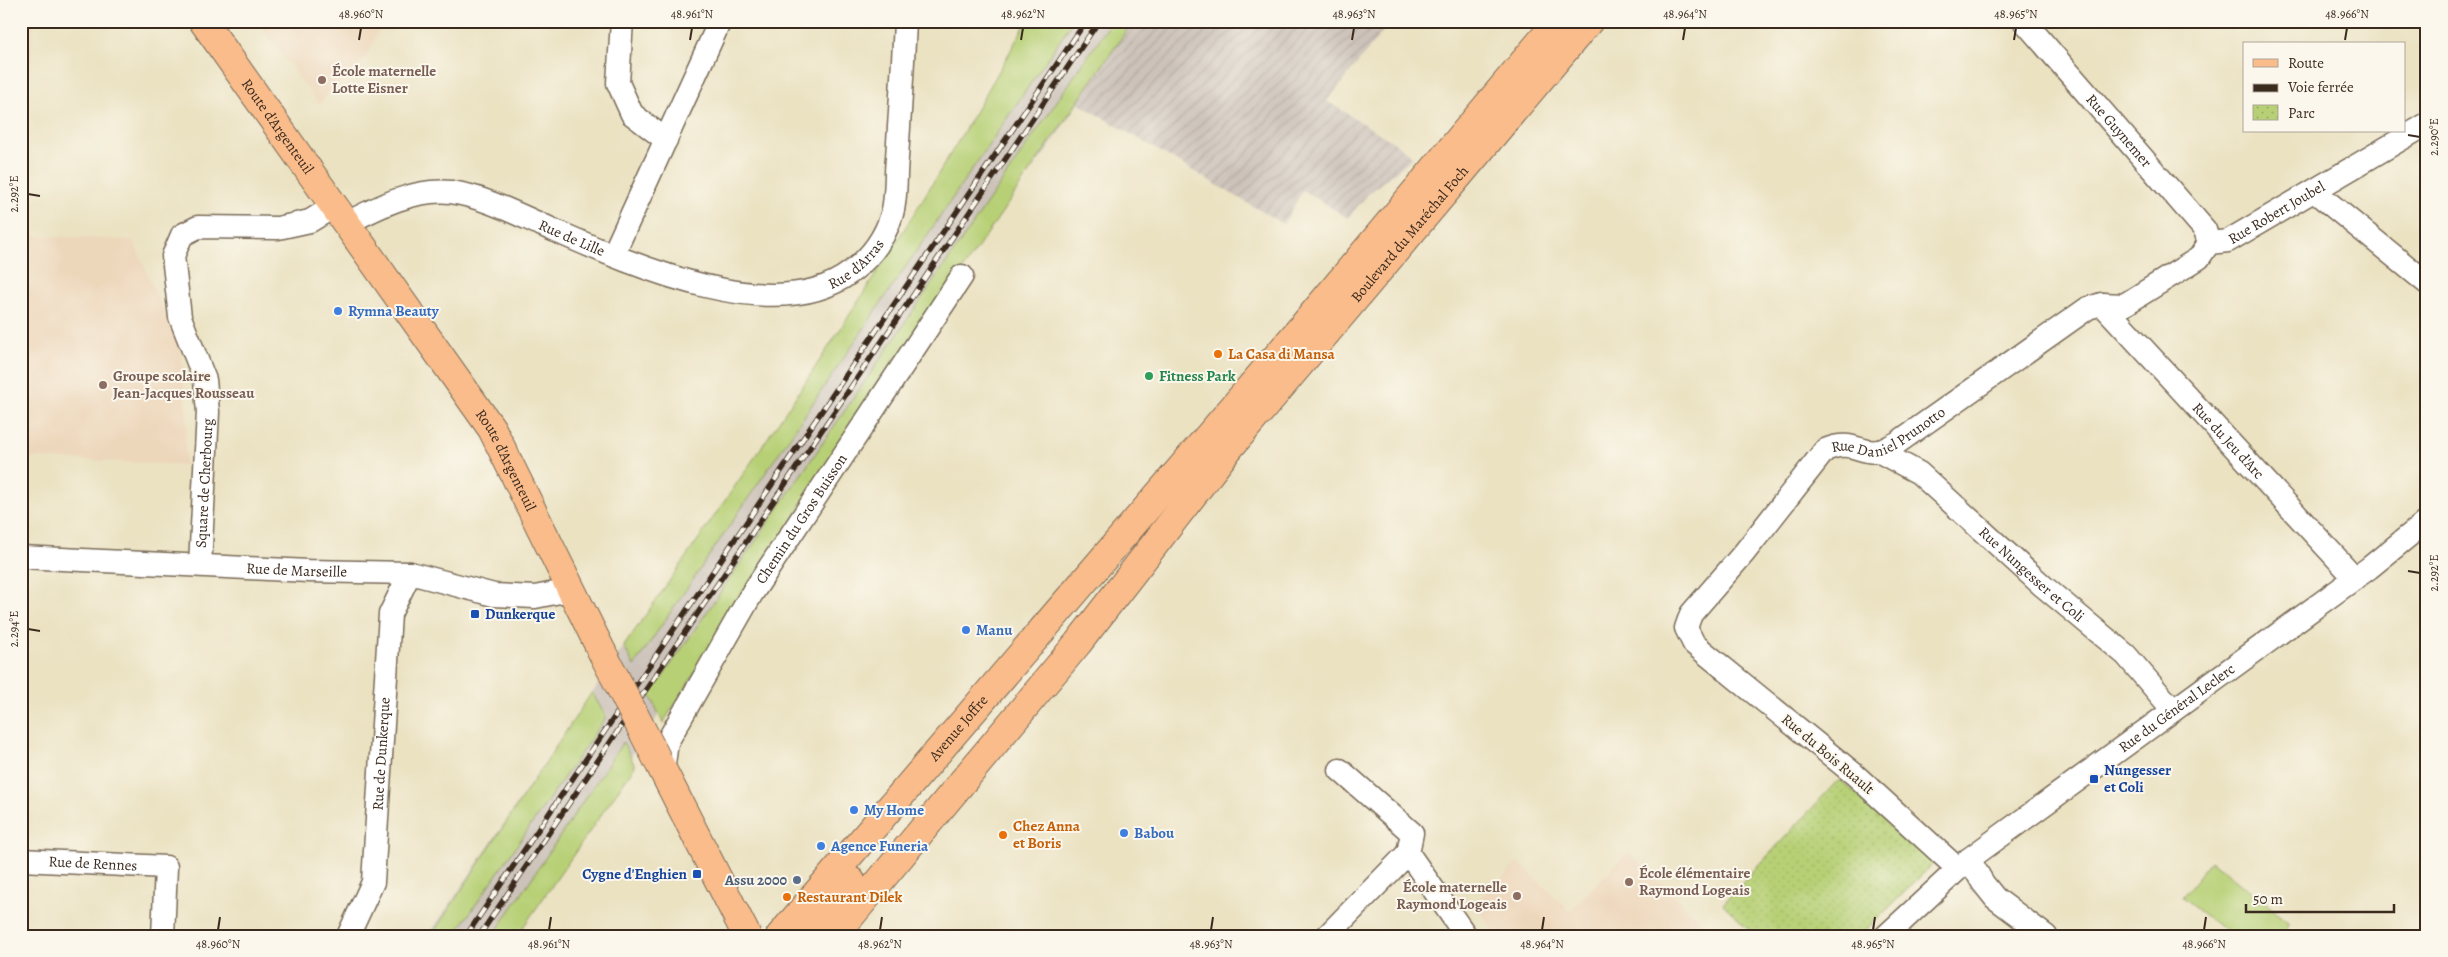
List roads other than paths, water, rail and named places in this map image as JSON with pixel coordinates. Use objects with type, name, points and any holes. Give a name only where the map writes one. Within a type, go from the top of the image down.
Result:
[{"type":"main road","name":"Route d'Argenteuil","points":[[203,21],[339,216],[492,429],[548,539],[570,590],[747,936]]},
{"type":"main road","name":"Boulevard du Maréchal Foch","points":[[1224,436],[1558,21]]},
{"type":"main road","name":"Boulevard du Maréchal Foch","points":[[1224,436],[1589,21]]},
{"type":"main road","name":"Avenue Joffre","points":[[780,936],[949,749],[1135,521],[1224,436]]},
{"type":"main road","name":"Avenue Joffre","points":[[820,935],[1079,622],[1157,541],[1224,436]]},
{"type":"main road","name":"Avenue Joffre","points":[[820,935],[949,749]]},
{"type":"street","points":[[622,21],[618,83],[632,114],[666,140]]},
{"type":"street","name":"Rue de Lille","points":[[339,216],[426,193],[452,192],[497,206],[613,255],[720,21]]},
{"type":"street","name":"Rue d'Arras","points":[[613,255],[634,265],[712,288],[781,296],[819,289],[842,279],[876,249],[892,214],[905,21]]},
{"type":"street","name":"Rue Guynemer","points":[[2024,21],[2205,230],[2208,243]]},
{"type":"street","name":"Rue Robert Joubel","points":[[2102,304],[2124,305],[2199,258],[2208,243],[2228,242],[2427,124]]},
{"type":"street","points":[[2314,191],[2427,284]]},
{"type":"street","name":"Square de Cherbourg","points":[[200,565],[208,412],[205,380],[180,317],[173,256],[182,235],[198,226],[278,228],[339,216]]},
{"type":"street","name":"Chemin du Gros Buisson","points":[[660,766],[667,742],[751,595],[962,276]]},
{"type":"street","name":"Rue Daniel Prunotto","points":[[1694,644],[1686,628],[1691,614],[1744,553],[1825,450],[1838,445],[1853,445],[1878,451],[1897,443],[2088,308],[2102,304]]},
{"type":"street","name":"Rue du Jeu d'Arc","points":[[2102,304],[2354,577]]},
{"type":"street","name":"Rue Nungesser et Coli","points":[[1878,451],[1919,473],[2043,586],[2126,655],[2173,710]]},
{"type":"street","name":"Rue du Général Leclerc","points":[[2354,577],[2364,564],[2427,508]]},
{"type":"street","name":"Rue du Général Leclerc","points":[[1886,936],[1964,864],[2354,577],[2369,568],[2427,521]]},
{"type":"street","name":"Rue de Marseille","points":[[21,557],[316,571],[410,573],[494,595],[535,597],[570,590]]},
{"type":"street","name":"Rue de Dunkerque","points":[[348,936],[373,882],[390,614],[410,573]]},
{"type":"street","name":"Rue du Bois Ruault","points":[[1694,644],[1964,864],[1995,898],[2046,936]]},
{"type":"street","points":[[1327,936],[1408,853],[1412,834],[1340,770]]},
{"type":"street","points":[[1408,853],[1466,936]]},
{"type":"street","name":"Rue de Rennes","points":[[21,860],[166,866],[162,936]]},
{"type":"railway","points":[[466,936],[1086,21]]},
{"type":"railway","points":[[479,936],[1099,21]]},
{"type":"place","name":"École maternelle Lotte Eisner","points":[[322,80]]},
{"type":"place","name":"Rymna Beauty","points":[[338,311]]},
{"type":"place","name":"La Casa di Mansa","points":[[1218,354]]},
{"type":"place","name":"Fitness Park","points":[[1149,376]]},
{"type":"place","name":"Groupe scolaire Jean-Jacques Rousseau","points":[[103,385]]},
{"type":"place","name":"Dunkerque","points":[[475,614]]},
{"type":"place","name":"Manu","points":[[966,630]]},
{"type":"place","name":"Nungesser et Coli","points":[[2094,779]]},
{"type":"place","name":"My Home","points":[[854,810]]},
{"type":"place","name":"Babou","points":[[1124,833]]},
{"type":"place","name":"Chez Anna et Boris","points":[[1003,835]]},
{"type":"place","name":"Agence Funeria","points":[[821,846]]},
{"type":"place","name":"Cygne d'Enghien","points":[[697,874]]},
{"type":"place","name":"Assu 2000","points":[[797,880]]},
{"type":"place","name":"École élémentaire Raymond Logeais","points":[[1629,882]]},
{"type":"place","name":"École maternelle Raymond Logeais","points":[[1517,896]]},
{"type":"place","name":"Restaurant Dilek","points":[[787,897]]}]
